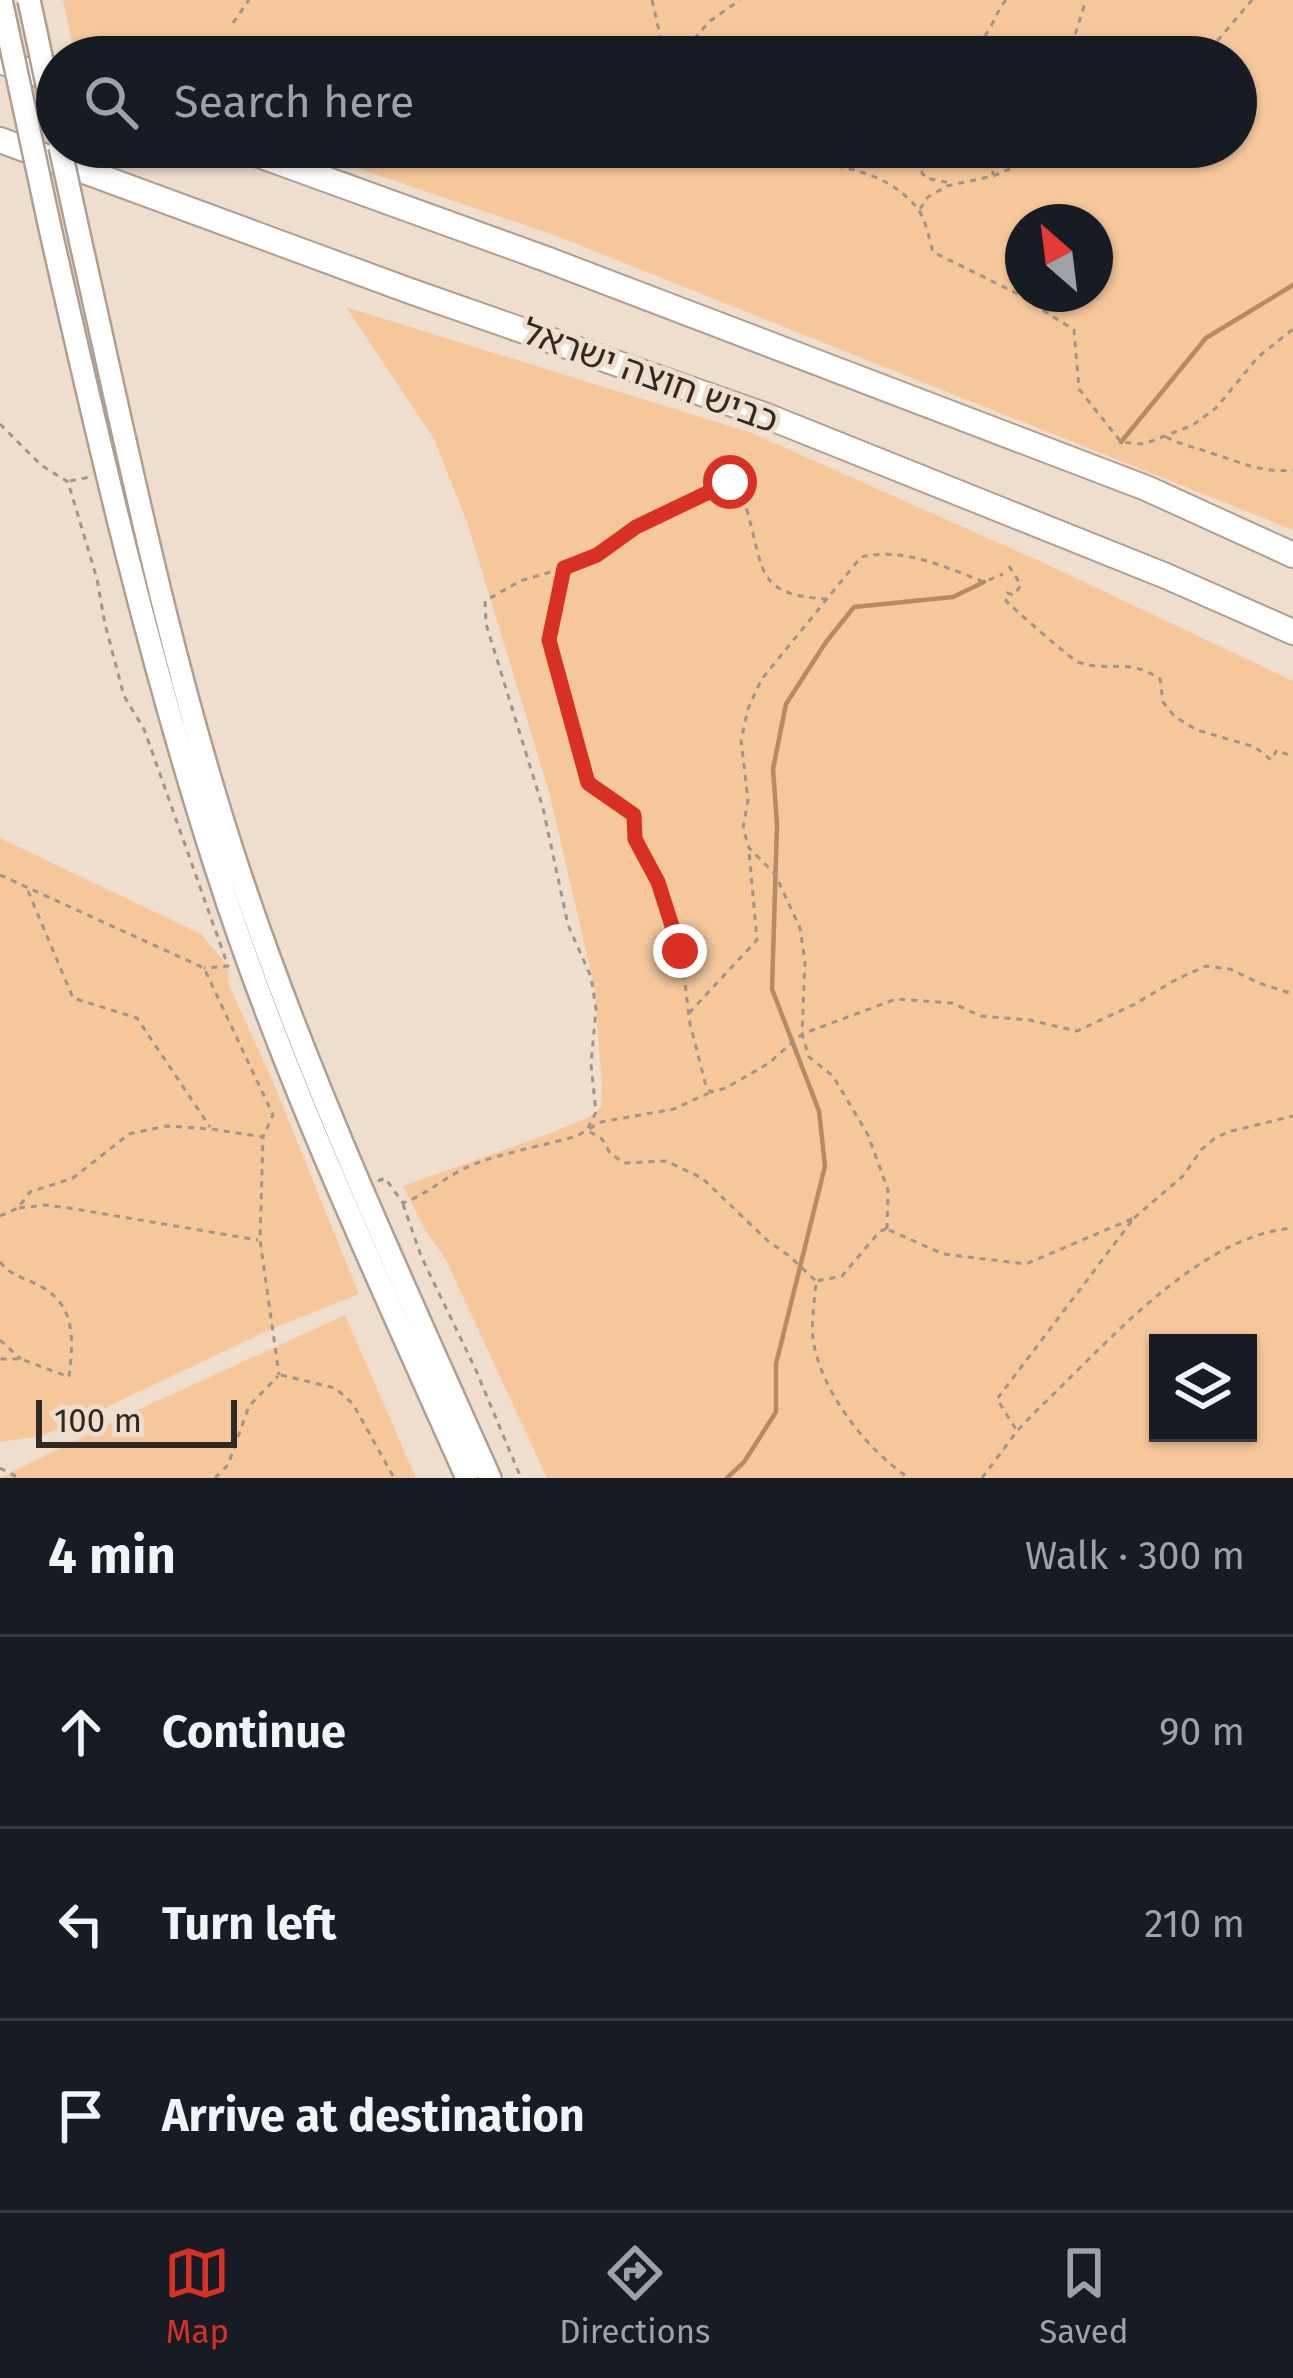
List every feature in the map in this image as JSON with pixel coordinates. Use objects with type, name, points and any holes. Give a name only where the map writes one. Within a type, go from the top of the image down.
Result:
[{"type":"highway","points":[[0,61],[36,74]]},
{"type":"highway","name":"כביש חוצה ישראל","points":[[0,140],[36,153]]},
{"type":"highway","name":"כביש חוצה ישראל","points":[[76,168],[764,415],[1293,632]]},
{"type":"highway","name":"כביש חוצה ישראל","points":[[295,168],[1125,479],[1293,555]]},
{"type":"main road","points":[[2,0],[36,162]]},
{"type":"main road","points":[[29,0],[37,36]]},
{"type":"main road","points":[[37,168],[107,473],[180,751],[256,984],[314,1136],[467,1478]]},
{"type":"main road","points":[[65,168],[170,634],[238,870],[324,1104],[490,1478]]},
{"type":"path","points":[[233,23],[249,0]]},
{"type":"path","points":[[652,0],[660,36]]},
{"type":"path","points":[[697,36],[740,0]]},
{"type":"path","points":[[984,36],[1006,0]]},
{"type":"path","points":[[1075,36],[1086,0]]},
{"type":"path","points":[[1222,36],[1252,0]]},
{"type":"path","points":[[851,168],[891,186],[919,210],[934,252],[1016,292],[1073,330],[1079,389],[1121,442],[1144,444],[1192,425],[1216,408],[1258,357],[1293,329]]},
{"type":"path","points":[[923,168],[926,178],[958,185]]},
{"type":"path","points":[[993,168],[993,176]]},
{"type":"path","points":[[919,210],[928,196],[946,186],[1012,168]]},
{"type":"path","points":[[0,424],[41,465],[68,482],[124,696],[145,729],[228,966],[204,968],[0,875]]},
{"type":"path","points":[[1164,436],[1239,464],[1271,472],[1293,470]]},
{"type":"path","points":[[68,482],[107,473]]},
{"type":"path","points":[[587,1130],[596,1112],[591,1064],[596,1009],[591,977],[568,926],[543,808],[486,624],[485,601],[520,581],[597,555],[636,527],[730,482],[742,493],[765,578],[784,592],[827,598]]},
{"type":"path","points":[[688,1014],[757,940],[743,828],[748,800],[741,740],[761,680],[864,555],[926,560],[984,582],[1003,574]]},
{"type":"path","points":[[1009,566],[1021,585],[1013,595],[1007,593],[1006,601],[1076,662],[1148,670],[1160,679],[1163,702],[1197,730],[1255,747],[1271,760],[1277,750],[1293,757]]},
{"type":"path","points":[[564,568],[549,640],[588,783],[634,815],[635,839],[658,882],[680,951],[688,1014],[711,1092]]},
{"type":"path","points":[[749,848],[775,874],[800,928],[805,961],[802,1034],[809,1057],[833,1076],[868,1135],[888,1190],[887,1229]]},
{"type":"path","points":[[26,887],[73,998],[137,1018],[211,1129]]},
{"type":"path","points":[[403,1203],[476,1163],[577,1136],[601,1122],[674,1109],[726,1088],[769,1063],[802,1034],[896,999],[952,1003],[981,1016],[1077,1030],[1206,966],[1230,969],[1293,994]]},
{"type":"path","points":[[204,968],[273,1115],[263,1137],[260,1240],[279,1375]]},
{"type":"path","points":[[1017,1431],[997,1399],[1134,1218],[1183,1176],[1214,1139],[1293,1116]]},
{"type":"path","points":[[18,1208],[30,1192],[73,1178],[130,1134],[167,1126],[263,1137]]},
{"type":"path","points":[[587,1130],[623,1163],[666,1161],[702,1178],[816,1281]]},
{"type":"path","points":[[360,1188],[385,1178],[403,1203],[421,1256],[521,1478]]},
{"type":"path","points":[[0,1216],[45,1204],[260,1240]]},
{"type":"path","points":[[816,1281],[842,1276],[880,1231],[887,1229],[943,1254],[1026,1264],[1134,1218]]},
{"type":"path","points":[[982,1478],[1017,1431],[1175,1279],[1247,1240],[1293,1228]]},
{"type":"path","points":[[0,1262],[8,1273],[46,1289],[68,1311],[74,1343],[69,1377],[21,1359],[0,1358]]},
{"type":"path","points":[[816,1281],[813,1339],[835,1398],[856,1429],[909,1478]]},
{"type":"path","points":[[0,1340],[21,1359]]},
{"type":"path","points":[[214,1478],[228,1465],[249,1406],[279,1375]]},
{"type":"path","points":[[279,1375],[335,1388],[344,1396],[394,1478]]},
{"type":"path","points":[[0,1468],[19,1478]]},
{"type":"shaded area","points":[[63,0],[1293,0],[1293,530],[557,236],[357,168],[1257,168],[1257,36],[71,36]]},
{"type":"shaded area","points":[[346,307],[752,433],[1293,681],[1293,1478],[547,1478],[446,1260],[403,1186],[551,1133],[601,1108],[594,985],[549,792],[468,525],[434,439]]},
{"type":"shaded area","points":[[0,838],[201,934],[228,966],[229,985],[359,1294],[269,1330],[69,1425],[40,1436],[0,1442]]},
{"type":"shaded area","points":[[345,1315],[416,1478],[0,1478],[133,1412]]},
{"type":"waterway","points":[[1121,442],[1206,338],[1293,285]]},
{"type":"waterway","points":[[727,1478],[744,1462],[776,1412],[776,1364],[825,1166],[819,1111],[772,989],[777,825],[773,769],[786,704],[854,607],[953,597],[984,582]]},
{"type":"route","points":[[680,951],[658,882],[635,839],[634,815],[588,783],[549,640],[564,568],[597,555],[636,527],[730,482]]}]
